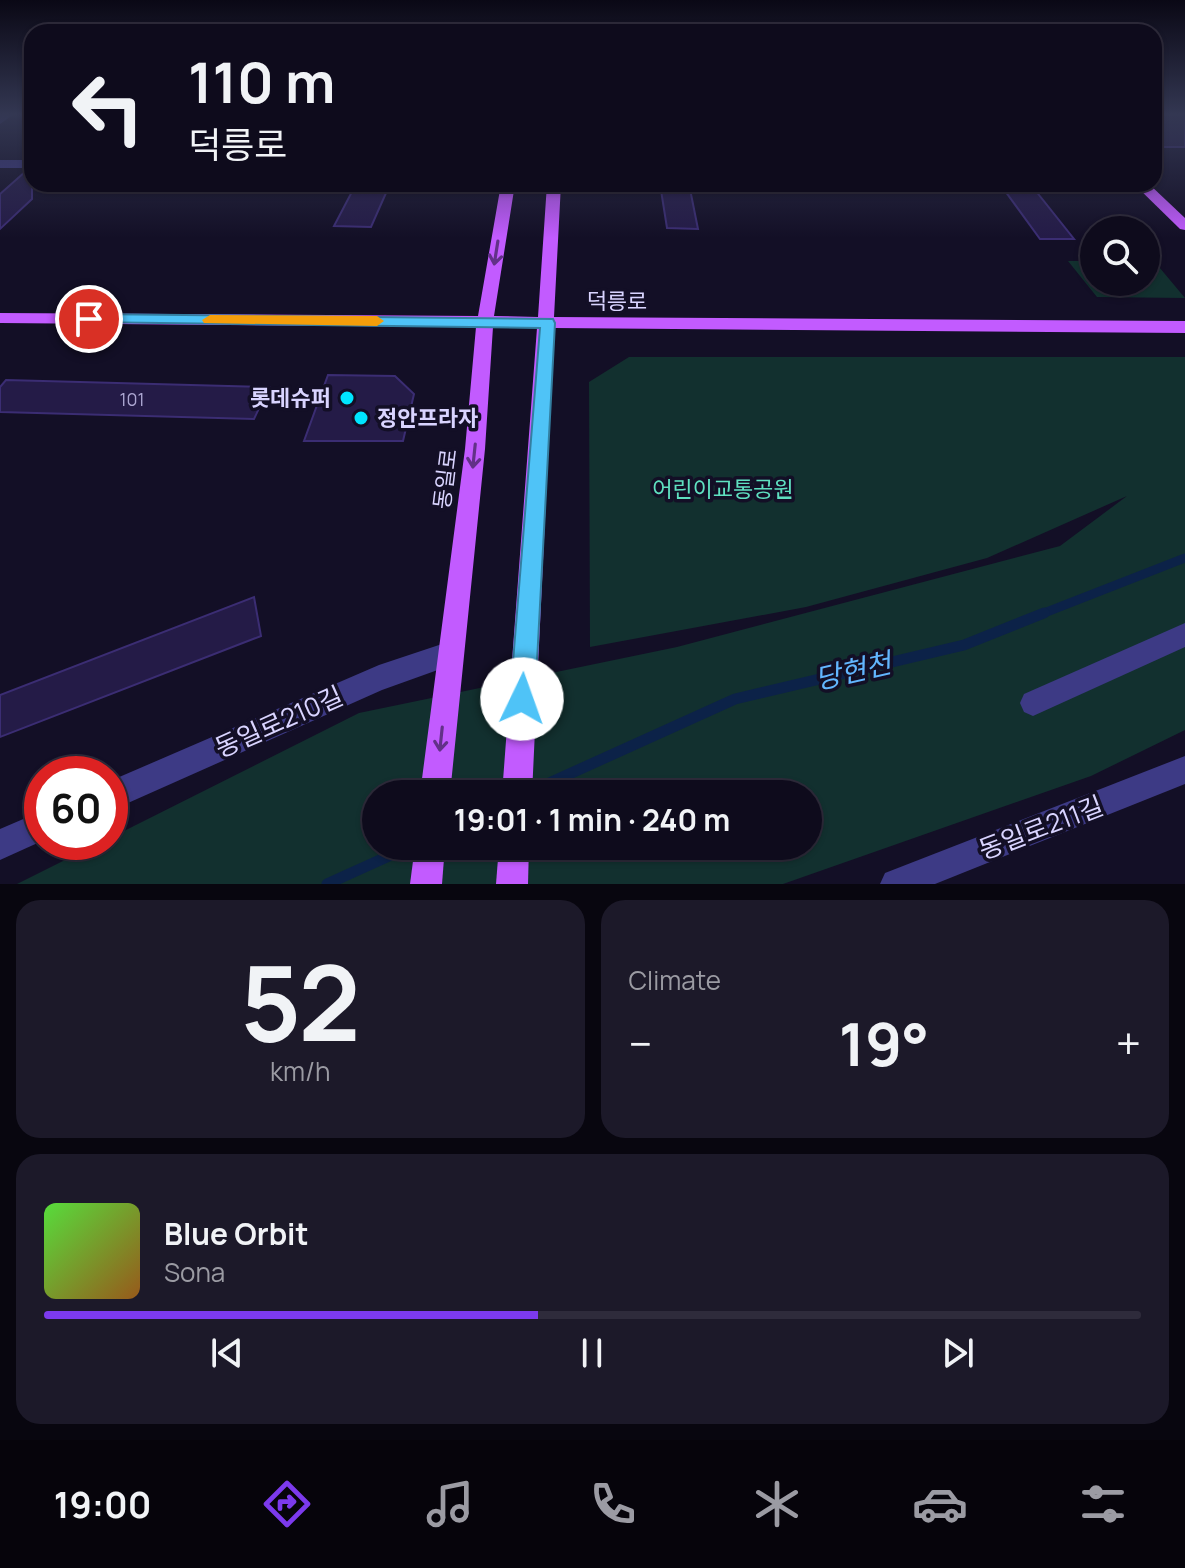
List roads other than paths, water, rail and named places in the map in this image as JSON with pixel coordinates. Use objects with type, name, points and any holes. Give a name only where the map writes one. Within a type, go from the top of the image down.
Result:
[{"type":"main road","name":"동일로","points":[[436,780],[475,449],[485,322],[507,192]]},
{"type":"main road","points":[[518,780],[554,192]]},
{"type":"main road","points":[[1149,192],[1185,226]]},
{"type":"main road","name":"덕릉로","points":[[0,318],[1185,327]]},
{"type":"main road","points":[[426,884],[429,860]]},
{"type":"main road","points":[[512,884],[513,860]]},
{"type":"street","points":[[0,164],[24,164]]},
{"type":"street","points":[[1033,703],[1185,635]]},
{"type":"street","name":"동일로210길","points":[[128,788],[379,678],[451,653]]},
{"type":"street","name":"동일로211길","points":[[896,884],[1185,770]]},
{"type":"street","points":[[0,845],[24,834]]},
{"type":"waterway","name":"당현천","points":[[1039,615],[1185,558]]},
{"type":"waterway","name":"당현천","points":[[1039,615],[1044,613]]},
{"type":"waterway","name":"당현천","points":[[556,780],[735,699],[964,645],[1039,615]]},
{"type":"waterway","name":"당현천","points":[[327,884],[380,860]]},
{"type":"place","name":"롯데슈퍼","points":[[347,398]]},
{"type":"place","name":"정안프라자","points":[[361,418]]},
{"type":"park label","name":"어린이교통공원","points":[[723,489]]}]
